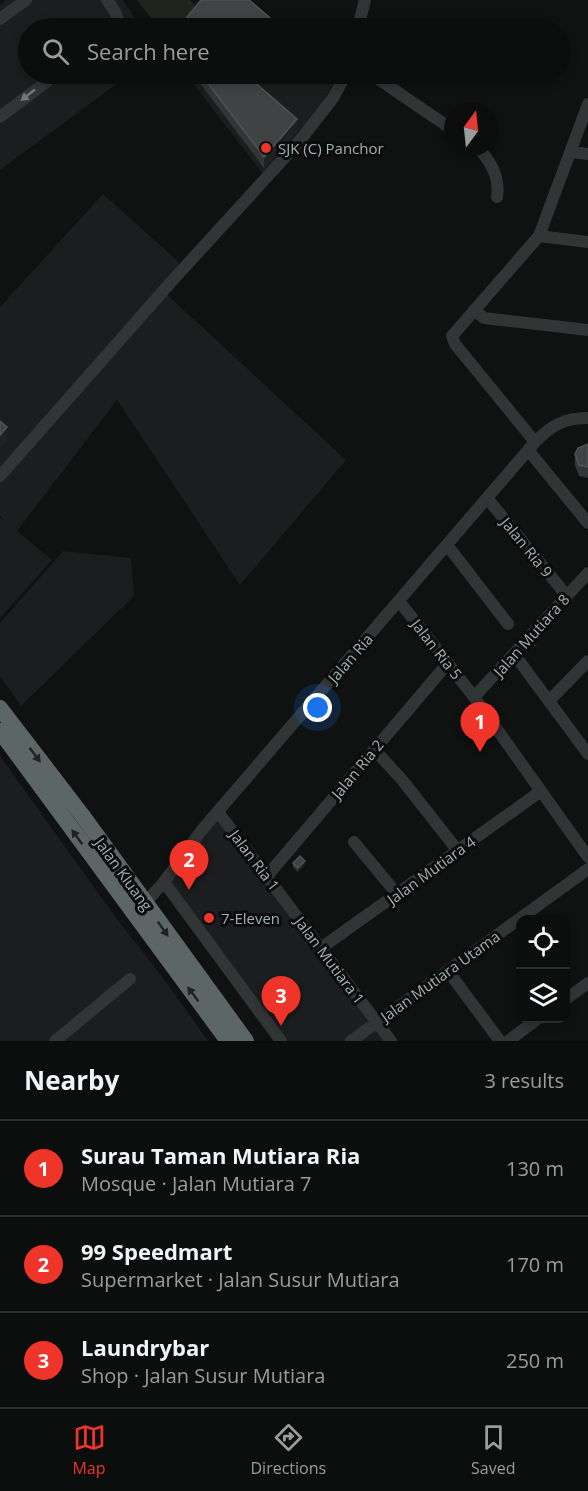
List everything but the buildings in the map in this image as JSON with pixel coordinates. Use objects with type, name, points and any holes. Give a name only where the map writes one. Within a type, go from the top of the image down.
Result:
[{"type":"highway","name":"Jalan Kluang","points":[[0,708],[82,815],[246,1041]]},
{"type":"highway","name":"Jalan Kluang","points":[[0,731],[228,1041]]},
{"type":"street","points":[[0,20],[26,0]]},
{"type":"street","points":[[107,0],[117,18]]},
{"type":"street","points":[[359,18],[361,2]]},
{"type":"street","points":[[0,117],[44,84]]},
{"type":"street","points":[[0,476],[172,281],[298,143],[333,98],[341,84]]},
{"type":"street","points":[[386,84],[444,124]]},
{"type":"street","points":[[588,104],[539,236],[452,336],[454,344],[588,523]]},
{"type":"street","points":[[571,152],[588,154]]},
{"type":"street","points":[[484,156],[495,175],[498,187],[497,197]]},
{"type":"street","points":[[539,236],[588,242]]},
{"type":"street","points":[[474,310],[484,318],[588,330]]},
{"type":"street","name":"Jalan Ria","points":[[145,903],[218,812],[532,446],[551,427],[573,418],[588,418]]},
{"type":"street","name":"Jalan Ria 9","points":[[487,498],[567,596]]},
{"type":"street","points":[[447,545],[508,624]]},
{"type":"street","name":"Jalan Mutiara 8","points":[[474,698],[588,573]]},
{"type":"street","name":"Jalan Ria 5","points":[[399,601],[474,698],[588,857]]},
{"type":"street","points":[[514,654],[588,754]]},
{"type":"street","points":[[549,701],[588,661]]},
{"type":"street","name":"Jalan Ria 2","points":[[267,876],[447,663]]},
{"type":"street","points":[[374,749],[403,781],[458,851]]},
{"type":"street","name":"Jalan Mutiara 4","points":[[321,948],[541,791]]},
{"type":"street","name":"Jalan Ria 1","points":[[218,812],[291,908]]},
{"type":"street","points":[[354,842],[397,894]]},
{"type":"street","name":"Jalan Mutiara Utama","points":[[351,1041],[588,869]]},
{"type":"street","points":[[164,882],[281,1041]]},
{"type":"street","name":"Jalan Mutiara 1","points":[[291,908],[391,1041]]},
{"type":"street","points":[[448,971],[500,1041]]},
{"type":"street","points":[[55,1041],[130,979]]},
{"type":"street","points":[[570,996],[588,983]]},
{"type":"street","points":[[508,1041],[532,1023]]},
{"type":"shaded area","points":[[7,0],[122,0],[136,18],[18,18],[18,84],[116,84],[0,170],[0,5]]},
{"type":"shaded area","points":[[137,0],[190,0],[196,6],[187,18],[151,18]]},
{"type":"shaded area","name":"SJK (C) Panchor","points":[[194,84],[333,84],[313,120],[265,177]]},
{"type":"shaded area","points":[[103,194],[180,263],[160,288],[346,460],[240,585],[117,400],[17,531],[52,560],[0,618],[0,518],[5,521],[0,516],[0,307]]},
{"type":"shaded area","points":[[63,551],[131,558],[134,596],[21,706],[0,676],[0,623]]},
{"type":"shaded area","points":[[0,756],[117,919],[208,1041],[0,1041]]},
{"type":"shaded area","points":[[219,807],[395,1041],[278,1041],[160,882]]},
{"type":"place","name":"SJK (C) Panchor","points":[[266,148]]},
{"type":"place","name":"Surau Taman Mutiara Ria","points":[[480,752]]},
{"type":"place","name":"99 Speedmart","points":[[189,890]]},
{"type":"place","name":"7-Eleven","points":[[209,918]]},
{"type":"place","name":"Laundrybar","points":[[281,1026]]}]
